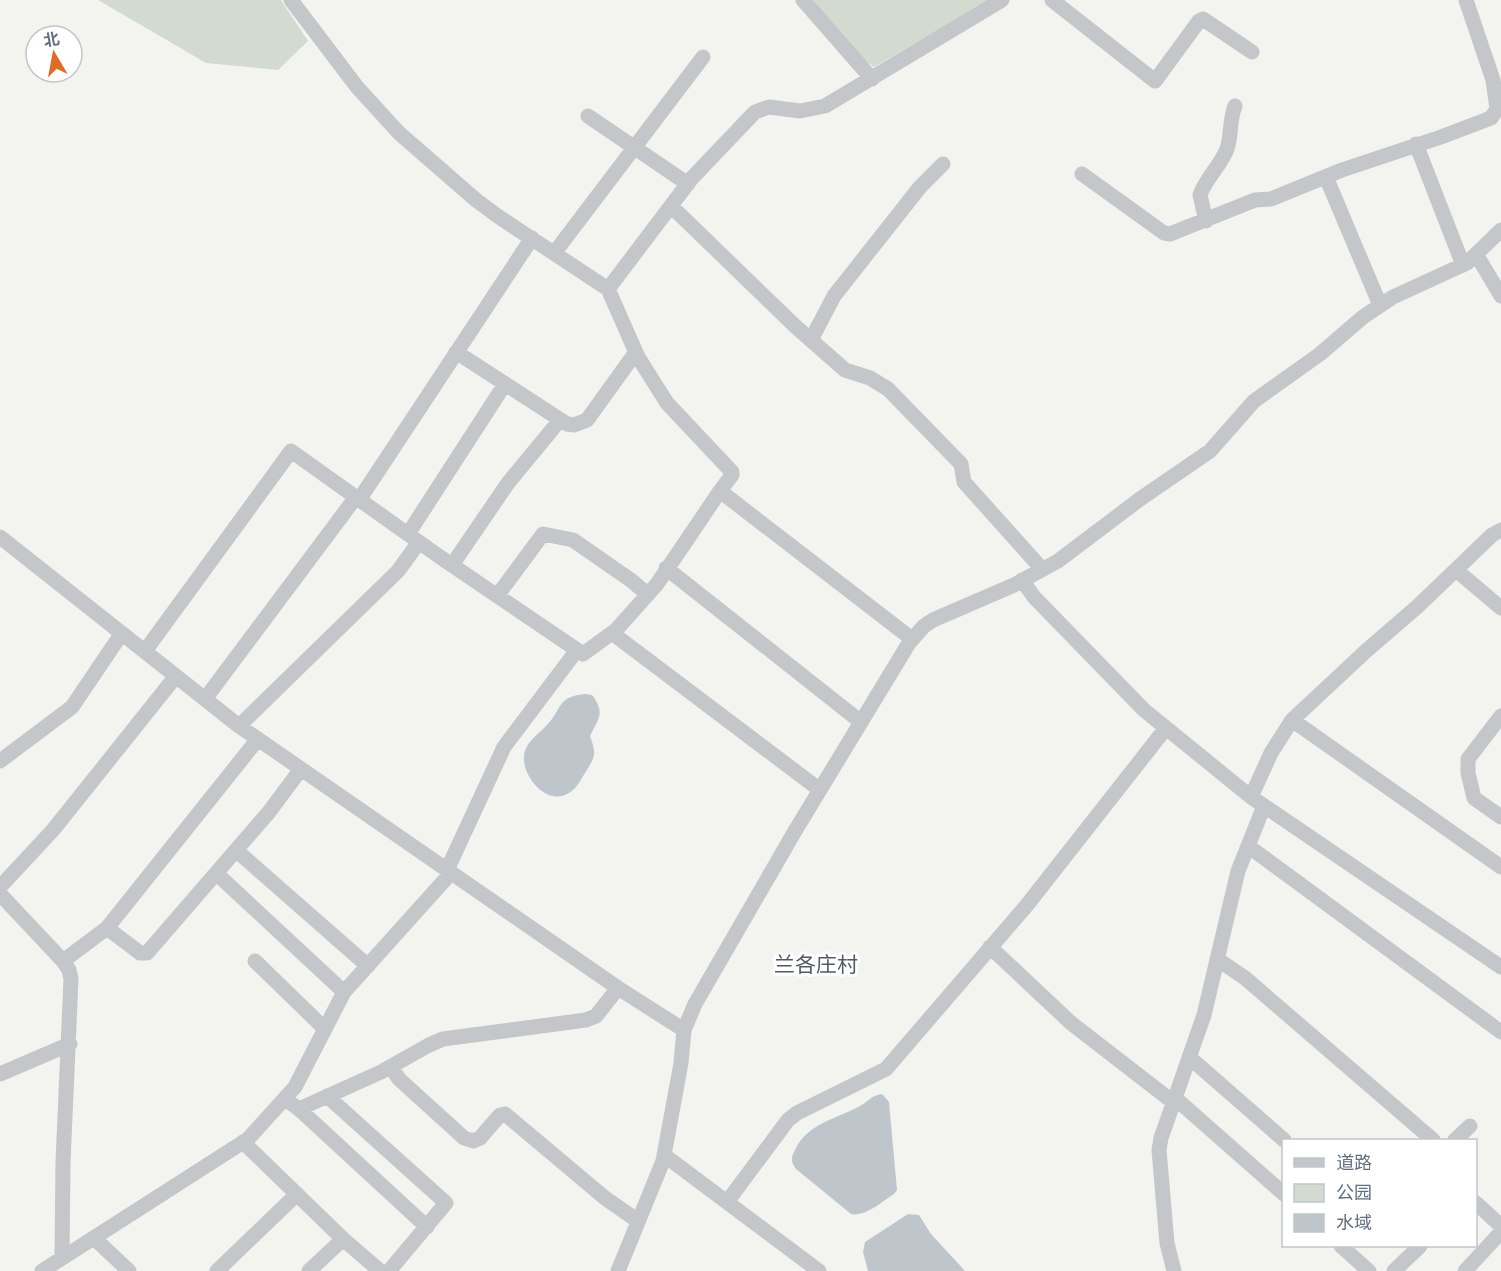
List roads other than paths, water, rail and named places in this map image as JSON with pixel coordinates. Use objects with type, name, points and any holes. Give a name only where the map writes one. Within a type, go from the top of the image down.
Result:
[{"type":"street","points":[[145,651],[291,451],[583,654],[612,633],[647,594],[732,475],[732,472],[667,403],[636,352],[608,289],[476,200],[399,133],[357,87],[291,0]]},
{"type":"street","points":[[803,0],[872,79]]},
{"type":"street","points":[[608,289],[688,184],[755,112],[764,108],[800,111],[825,106],[1002,0]]},
{"type":"street","points":[[1052,0],[1155,81],[1203,19],[1252,52]]},
{"type":"street","points":[[1082,174],[1167,234],[1206,221],[1255,200],[1271,199],[1491,118],[1497,109],[1493,80],[1466,0]]},
{"type":"street","points":[[555,252],[703,57]]},
{"type":"street","points":[[1206,221],[1200,195],[1226,152],[1231,137],[1230,117],[1235,106]]},
{"type":"street","points":[[588,116],[688,184]]},
{"type":"street","points":[[1416,144],[1463,265]]},
{"type":"street","points":[[811,340],[834,296],[920,187],[943,164]]},
{"type":"street","points":[[1326,177],[1380,305]]},
{"type":"street","points":[[672,206],[845,370],[870,378],[888,389],[961,464],[964,482],[1042,569]]},
{"type":"street","points":[[618,1271],[664,1155],[681,1063],[684,1030],[701,994],[820,790],[912,639],[933,620],[1022,580],[1058,561],[1140,499],[1210,451],[1254,401],[1320,354],[1380,305],[1463,265],[1501,230]]},
{"type":"street","points":[[205,699],[358,499],[532,238]]},
{"type":"street","points":[[1476,254],[1501,296]]},
{"type":"street","points":[[456,352],[560,420],[574,425],[587,420],[636,352]]},
{"type":"street","points":[[239,726],[398,571],[413,538],[505,384]]},
{"type":"street","points":[[452,565],[508,483],[560,420]]},
{"type":"street","points":[[720,491],[912,639]]},
{"type":"street","points":[[1251,797],[1271,753],[1292,720],[1492,535],[1501,530]]},
{"type":"street","points":[[497,596],[543,534],[573,540],[647,594]]},
{"type":"street","points":[[0,537],[239,726],[618,988],[684,1030]]},
{"type":"street","points":[[666,568],[861,722]]},
{"type":"street","points":[[1456,570],[1501,608]]},
{"type":"street","points":[[1022,580],[1034,597],[1120,686],[1166,729],[1251,797],[1501,968]]},
{"type":"street","points":[[0,761],[72,707],[122,633]]},
{"type":"street","points":[[612,633],[820,790]]},
{"type":"street","points":[[42,1271],[243,1142],[296,1087],[344,992],[449,872],[504,747],[577,650]]},
{"type":"street","points":[[0,887],[53,830],[176,676]]},
{"type":"street","points":[[1501,716],[1468,759],[1468,773],[1474,798],[1501,817]]},
{"type":"street","points":[[1292,720],[1501,867]]},
{"type":"street","points":[[727,1202],[788,1120],[797,1113],[886,1069],[1027,905],[1166,729]]},
{"type":"street","points":[[63,961],[107,928],[258,739]]},
{"type":"street","points":[[107,928],[140,953],[147,953],[269,812],[301,769]]},
{"type":"street","points":[[1174,1271],[1167,1243],[1159,1150],[1161,1138],[1204,1015],[1238,871],[1264,806]]},
{"type":"street","points":[[1248,846],[1501,1032]]},
{"type":"street","points":[[237,850],[368,966]]},
{"type":"street","points":[[217,874],[344,992]]},
{"type":"street","points":[[0,894],[63,961],[69,970],[71,979],[70,1044],[63,1162],[62,1258]]},
{"type":"street","points":[[990,947],[1071,1023],[1174,1100],[1282,1192]]},
{"type":"street","points":[[1217,959],[1245,978],[1432,1139]]},
{"type":"street","points":[[255,961],[325,1029]]},
{"type":"street","points":[[299,1108],[391,1067],[429,1045],[454,1037],[586,1020],[596,1016],[618,988]]},
{"type":"street","points":[[0,1074],[70,1044]]},
{"type":"street","points":[[1189,1057],[1283,1139]]},
{"type":"street","points":[[391,1067],[399,1078],[464,1138],[473,1141],[480,1138],[500,1115],[505,1114],[605,1197],[638,1221]]},
{"type":"street","points":[[327,1096],[446,1203],[389,1271]]},
{"type":"street","points":[[285,1099],[299,1108],[427,1227]]},
{"type":"street","points":[[1456,1139],[1470,1126]]},
{"type":"street","points":[[243,1142],[380,1271]]},
{"type":"street","points":[[664,1155],[819,1271]]},
{"type":"street","points":[[217,1271],[297,1194]]},
{"type":"street","points":[[1477,1204],[1501,1226]]},
{"type":"street","points":[[1465,1271],[1501,1232]]},
{"type":"street","points":[[94,1238],[129,1271]]},
{"type":"street","points":[[309,1271],[344,1239]]},
{"type":"street","points":[[1345,1247],[1369,1271]]},
{"type":"street","points":[[1394,1271],[1418,1247]]},
{"type":"water","points":[[585,694],[592,695],[600,711],[590,736],[594,748],[593,759],[573,790],[559,796],[550,795],[535,785],[529,777],[524,759],[526,747],[551,721],[564,701]]},
{"type":"water","points":[[882,1094],[889,1102],[897,1190],[868,1211],[851,1214],[796,1169],[792,1156],[801,1140],[815,1128]]},
{"type":"water","points":[[908,1214],[919,1215],[931,1234],[965,1271],[868,1271],[863,1252],[865,1242]]},
{"type":"district","name":"兰各庄村","points":[[816,965]]}]
